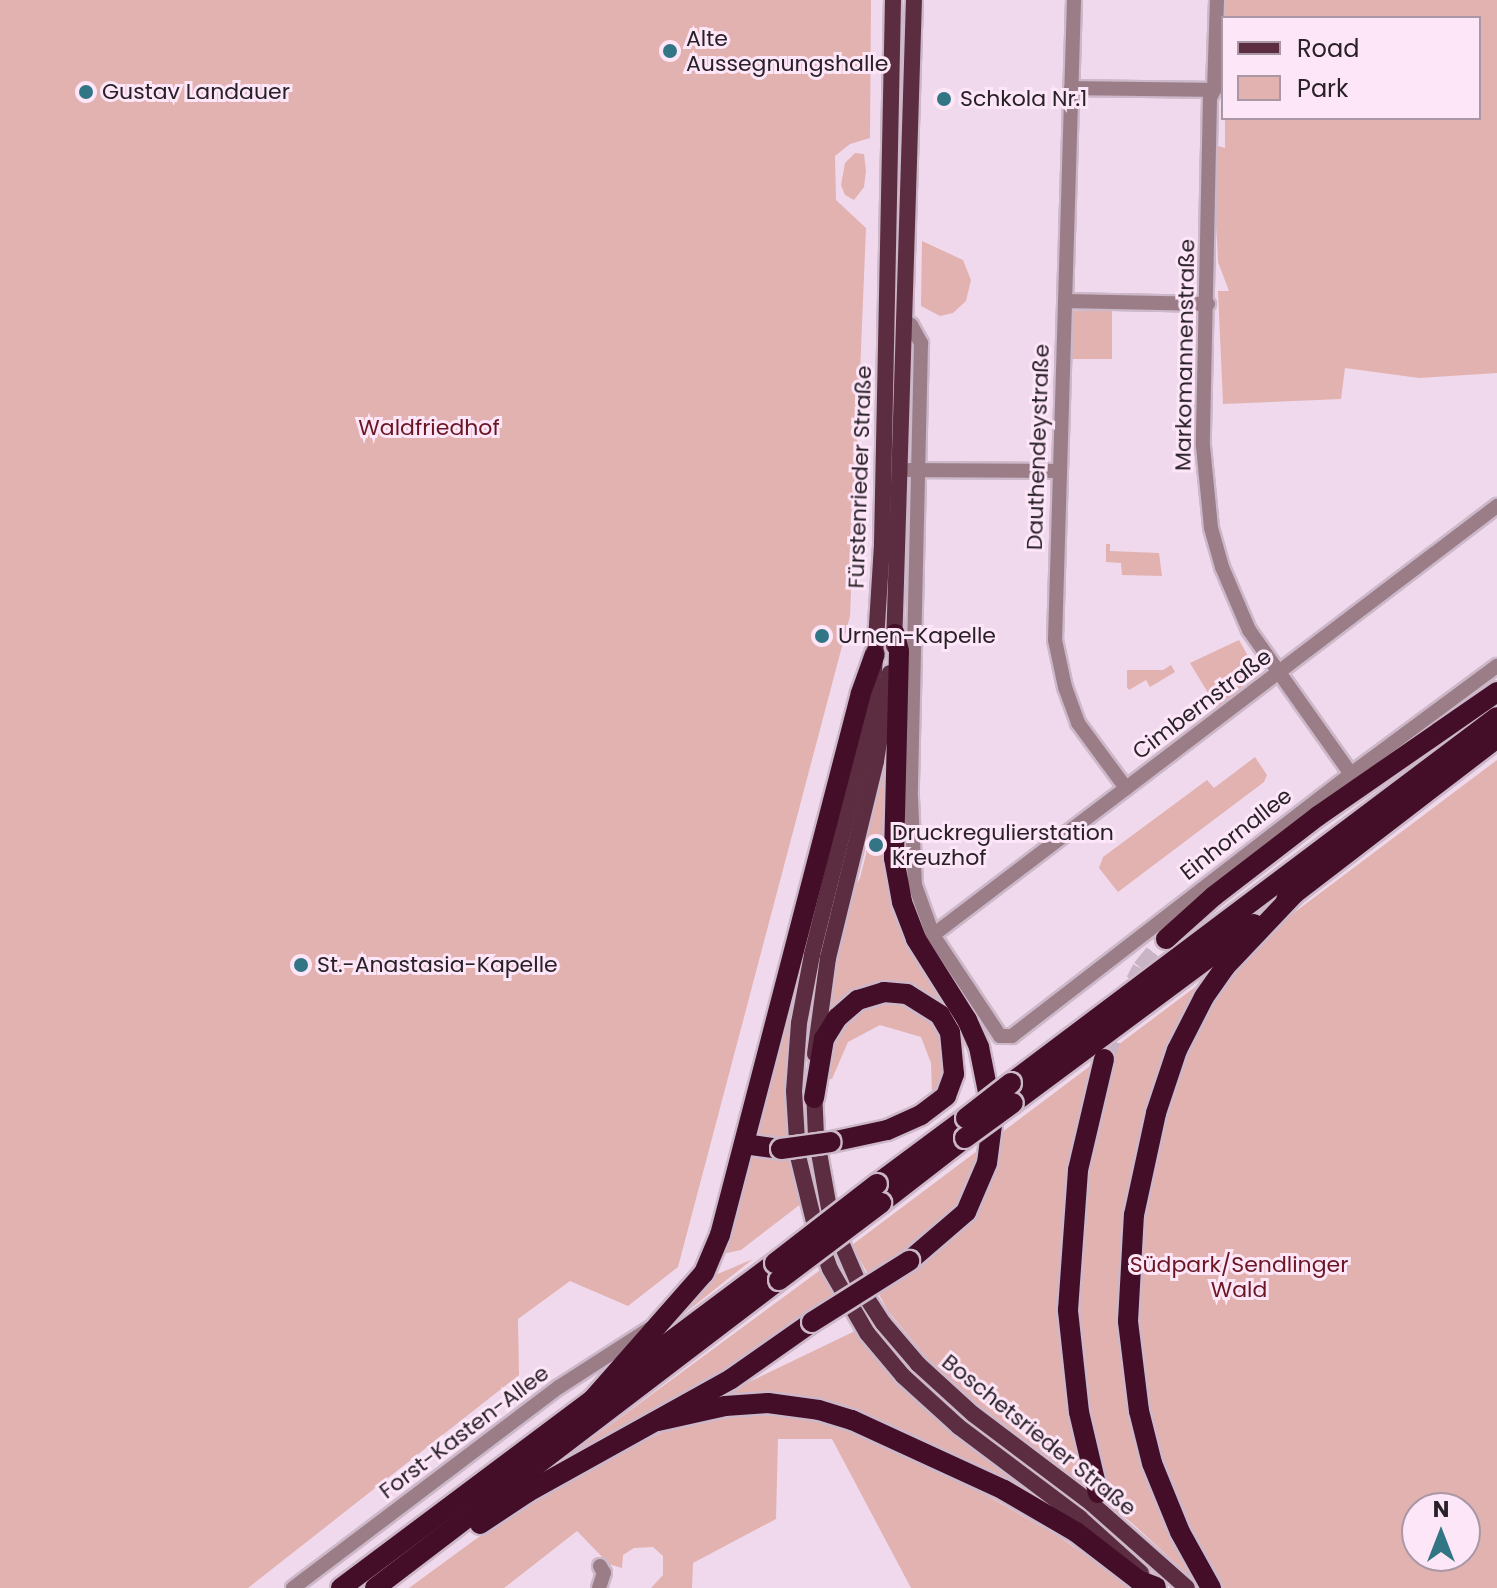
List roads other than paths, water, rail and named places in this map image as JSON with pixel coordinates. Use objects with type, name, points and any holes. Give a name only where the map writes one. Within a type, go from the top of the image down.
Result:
[{"type":"highway","points":[[404,1567],[437,1552],[528,1492],[731,1379],[812,1322],[909,1261],[966,1212],[987,1163],[993,1117],[979,1047],[967,1020],[916,939],[902,902],[894,858],[899,651],[905,636]]},
{"type":"highway","points":[[592,1400],[614,1371],[666,1318],[704,1273],[720,1235],[861,693],[875,654]]},
{"type":"highway","points":[[1166,939],[1214,896],[1318,816],[1497,692]]},
{"type":"highway","points":[[375,1588],[777,1272],[1497,717]]},
{"type":"highway","points":[[1012,1093],[1294,894],[1497,738]]},
{"type":"highway","points":[[1211,1588],[1180,1532],[1152,1463],[1139,1411],[1128,1321],[1134,1215],[1156,1113],[1177,1050],[1204,997],[1225,967],[1294,894]]},
{"type":"highway","points":[[744,1144],[781,1149],[831,1142],[887,1130],[921,1115],[946,1096],[954,1074],[950,1032],[940,1015],[907,994],[884,992],[858,1000],[837,1018],[824,1039],[814,1098]]},
{"type":"highway","points":[[1098,1493],[1079,1412],[1068,1310],[1078,1170],[1104,1059]]},
{"type":"highway","points":[[341,1588],[592,1400],[777,1272]]},
{"type":"highway","points":[[658,1421],[725,1406],[768,1403],[819,1410],[852,1420],[1004,1490],[1076,1532],[1138,1580],[1156,1588]]},
{"type":"main road","name":"Fürstenrieder Straße","points":[[804,1186],[795,1103],[799,1023],[868,725],[875,654],[882,545],[893,0]]},
{"type":"main road","name":"Fürstenrieder Straße","points":[[822,1174],[814,1098],[816,1027],[828,958],[905,636],[909,470],[904,320],[914,0]]},
{"type":"main road","points":[[890,140],[908,141]]},
{"type":"main road","name":"Boschetsrieder Straße","points":[[822,1174],[831,1219],[861,1289],[883,1323],[918,1364],[973,1414],[1123,1530],[1187,1588]]},
{"type":"main road","name":"Boschetsrieder Straße","points":[[804,1186],[816,1230],[844,1297],[867,1333],[903,1376],[959,1427],[1080,1518],[1156,1588]]},
{"type":"street","name":"Dauthendeystraße","points":[[1074,0],[1059,471],[1057,651],[1078,723],[1126,788]]},
{"type":"street","name":"Markomannenstraße","points":[[1217,0],[1214,90],[1210,98],[1203,446],[1211,528],[1236,604],[1278,675],[1351,774]]},
{"type":"street","points":[[1071,88],[1214,90]]},
{"type":"street","points":[[1065,301],[1208,304]]},
{"type":"street","points":[[909,470],[1059,471]]},
{"type":"street","name":"Cimbernstraße","points":[[933,935],[1497,506]]},
{"type":"street","name":"Fürstenrieder Straße","points":[[905,636],[915,885],[933,935],[994,1032],[1004,1038]]},
{"type":"street","name":"Einhornallee","points":[[1004,1038],[1012,1036],[1351,774],[1497,666]]},
{"type":"street","name":"Forst-Kasten-Allee","points":[[293,1588],[559,1387],[666,1318]]},
{"type":"street","points":[[599,1588],[604,1573],[600,1566]]},
{"type":"tunnel","points":[[1104,1059],[1122,1008],[1142,969],[1166,939]]},
{"type":"place","name":"Alte Aussegnungshalle","points":[[670,51]]},
{"type":"place","name":"Gustav Landauer","points":[[86,92]]},
{"type":"place","name":"Schkola Nr.1","points":[[944,99]]},
{"type":"place","name":"Urnen-Kapelle","points":[[822,636]]},
{"type":"place","name":"Druckregulierstation Kreuzhof","points":[[876,845]]},
{"type":"place","name":"St.-Anastasia-Kapelle","points":[[301,965]]},
{"type":"park label","name":"Waldfriedhof","points":[[429,428]]},
{"type":"park label","name":"Südpark/Sendlinger Wald","points":[[1239,1276]]}]
